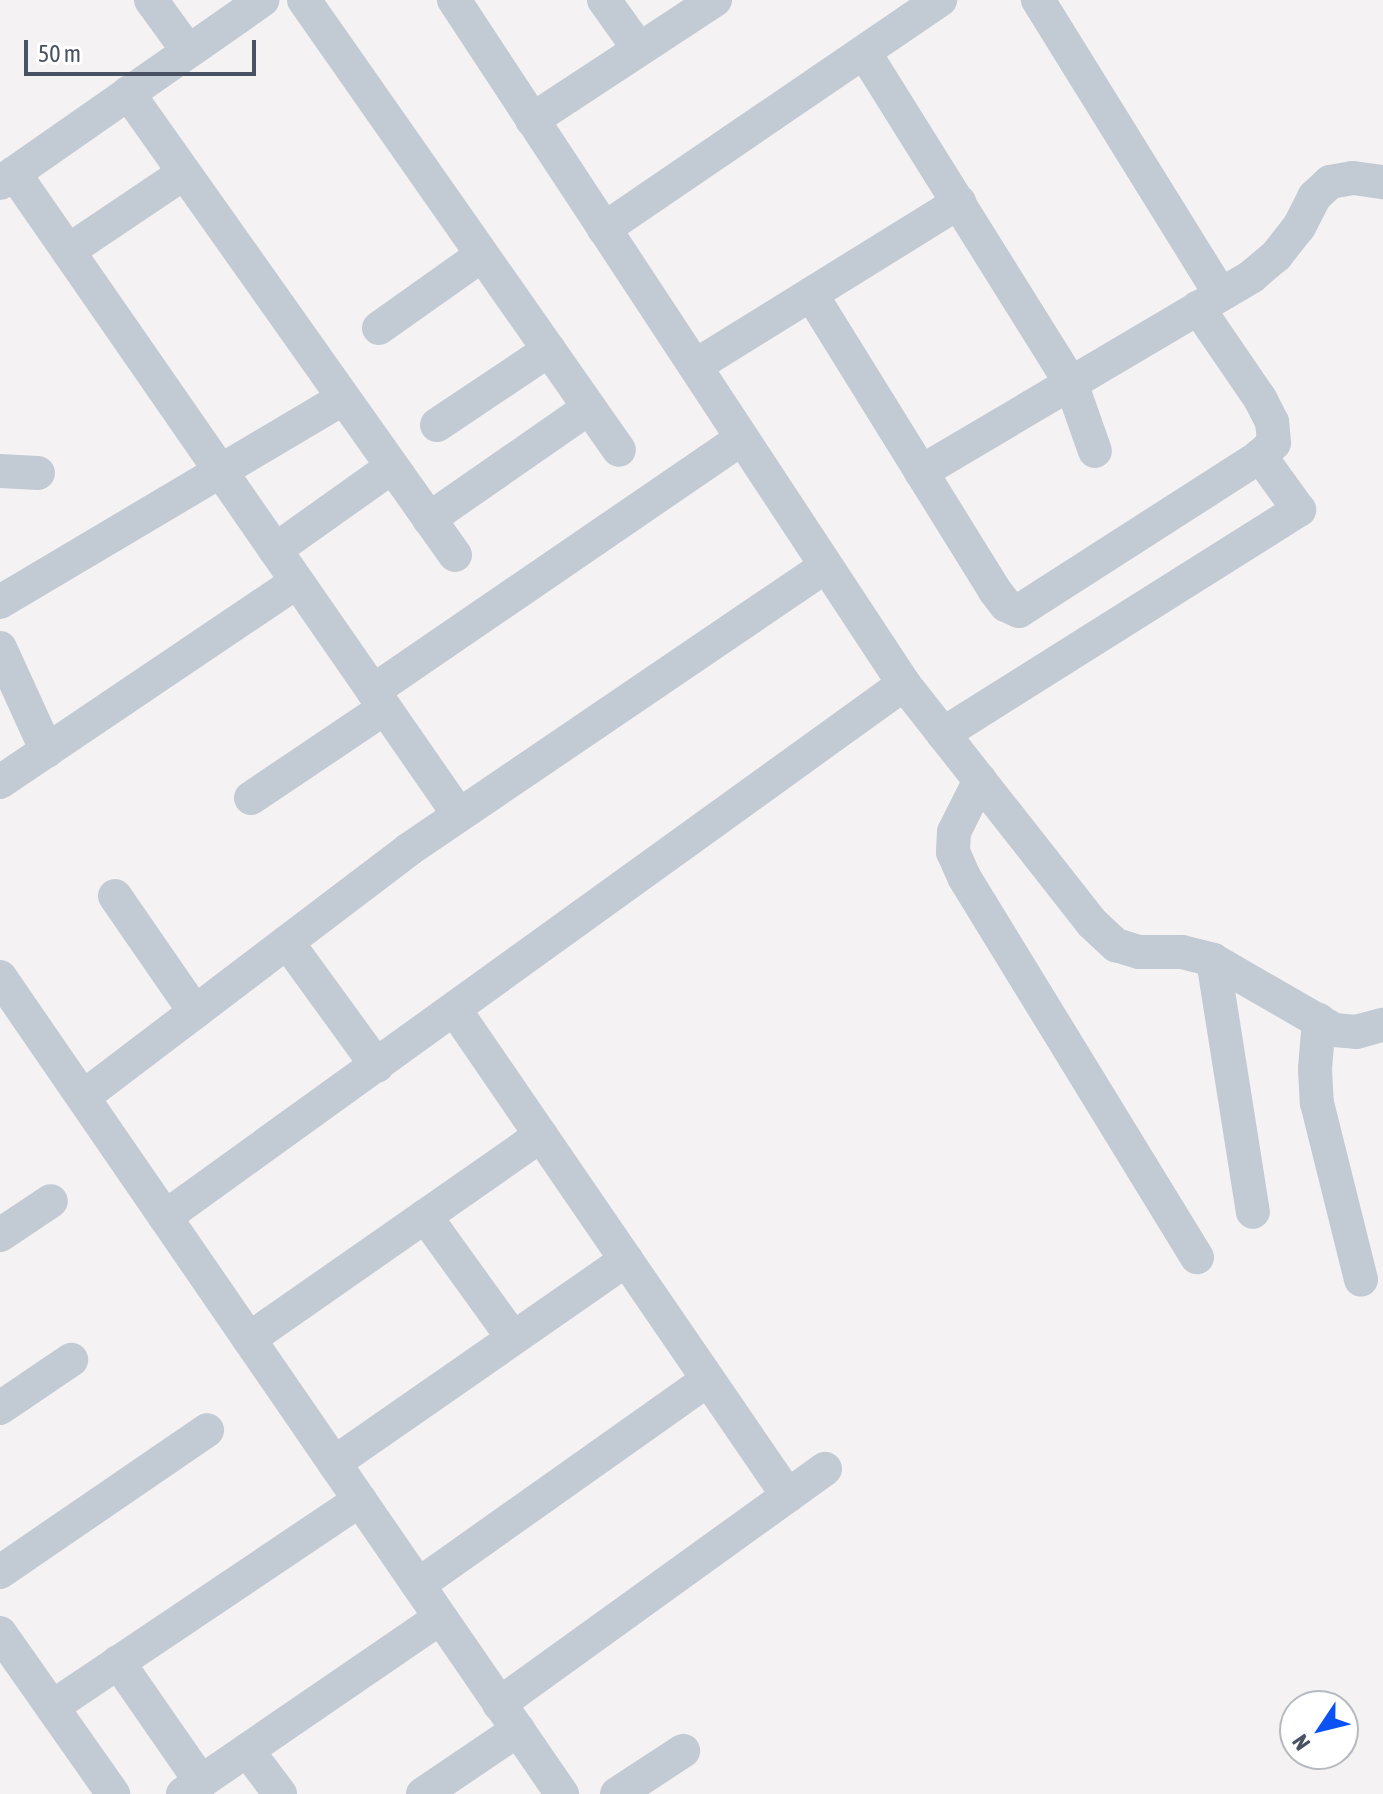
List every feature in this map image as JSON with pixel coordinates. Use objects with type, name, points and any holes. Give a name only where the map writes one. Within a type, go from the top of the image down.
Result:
[{"type":"street","points":[[151,0],[188,51]]},
{"type":"street","points":[[262,0],[7,178],[68,251],[459,815]]},
{"type":"street","points":[[304,0],[619,450]]},
{"type":"street","points":[[454,0],[904,684],[1092,923],[1116,945],[1139,952],[1182,952],[1213,960],[1334,1030],[1356,1032],[1383,1025]]},
{"type":"street","points":[[604,0],[639,49]]},
{"type":"street","points":[[532,120],[715,0]]},
{"type":"street","points":[[604,229],[940,0]]},
{"type":"street","points":[[811,294],[995,591],[1006,605],[1019,611],[1260,456],[1274,443],[1272,422],[1209,301],[1038,0]]},
{"type":"street","points":[[864,52],[1071,383],[1095,451]]},
{"type":"street","points":[[128,93],[455,555]]},
{"type":"street","points":[[68,251],[184,173]]},
{"type":"street","points":[[921,472],[1209,301],[1276,256],[1299,227],[1314,197],[1330,182],[1353,178],[1383,182]]},
{"type":"street","points":[[695,366],[959,202]]},
{"type":"street","points":[[379,328],[482,255]]},
{"type":"street","points":[[437,425],[549,350]]},
{"type":"street","points":[[0,602],[343,398]]},
{"type":"street","points":[[429,519],[589,408]]},
{"type":"street","points":[[251,798],[379,700],[742,438]]},
{"type":"street","points":[[943,734],[1299,510],[1260,456]]},
{"type":"street","points":[[275,550],[392,467]]},
{"type":"street","points":[[0,471],[38,473]]},
{"type":"street","points":[[83,1097],[459,815],[826,566]]},
{"type":"street","points":[[0,782],[297,582]]},
{"type":"street","points":[[0,648],[47,751]]},
{"type":"street","points":[[165,1217],[904,684]]},
{"type":"street","points":[[980,780],[954,832],[953,852],[964,877],[1197,1257]]},
{"type":"street","points":[[115,896],[195,1012]]},
{"type":"street","points":[[287,942],[377,1066]]},
{"type":"street","points":[[1213,960],[1253,1212]]},
{"type":"street","points":[[0,977],[562,1794]]},
{"type":"street","points":[[455,1010],[788,1496]]},
{"type":"street","points":[[1319,1020],[1315,1069],[1317,1103],[1361,1280]]},
{"type":"street","points":[[249,1339],[541,1135]]},
{"type":"street","points":[[0,1235],[51,1201]]},
{"type":"street","points":[[425,1216],[513,1338]]},
{"type":"street","points":[[334,1463],[626,1260]]},
{"type":"street","points":[[0,1408],[71,1360]]},
{"type":"street","points":[[418,1585],[708,1380]]},
{"type":"street","points":[[0,1572],[207,1430]]},
{"type":"street","points":[[423,1794],[508,1717],[825,1469]]},
{"type":"street","points":[[52,1707],[360,1500]]},
{"type":"street","points":[[118,1662],[192,1788],[440,1618]]},
{"type":"street","points":[[0,1633],[113,1794]]},
{"type":"street","points":[[247,1750],[280,1794]]},
{"type":"street","points":[[617,1794],[683,1751]]}]
